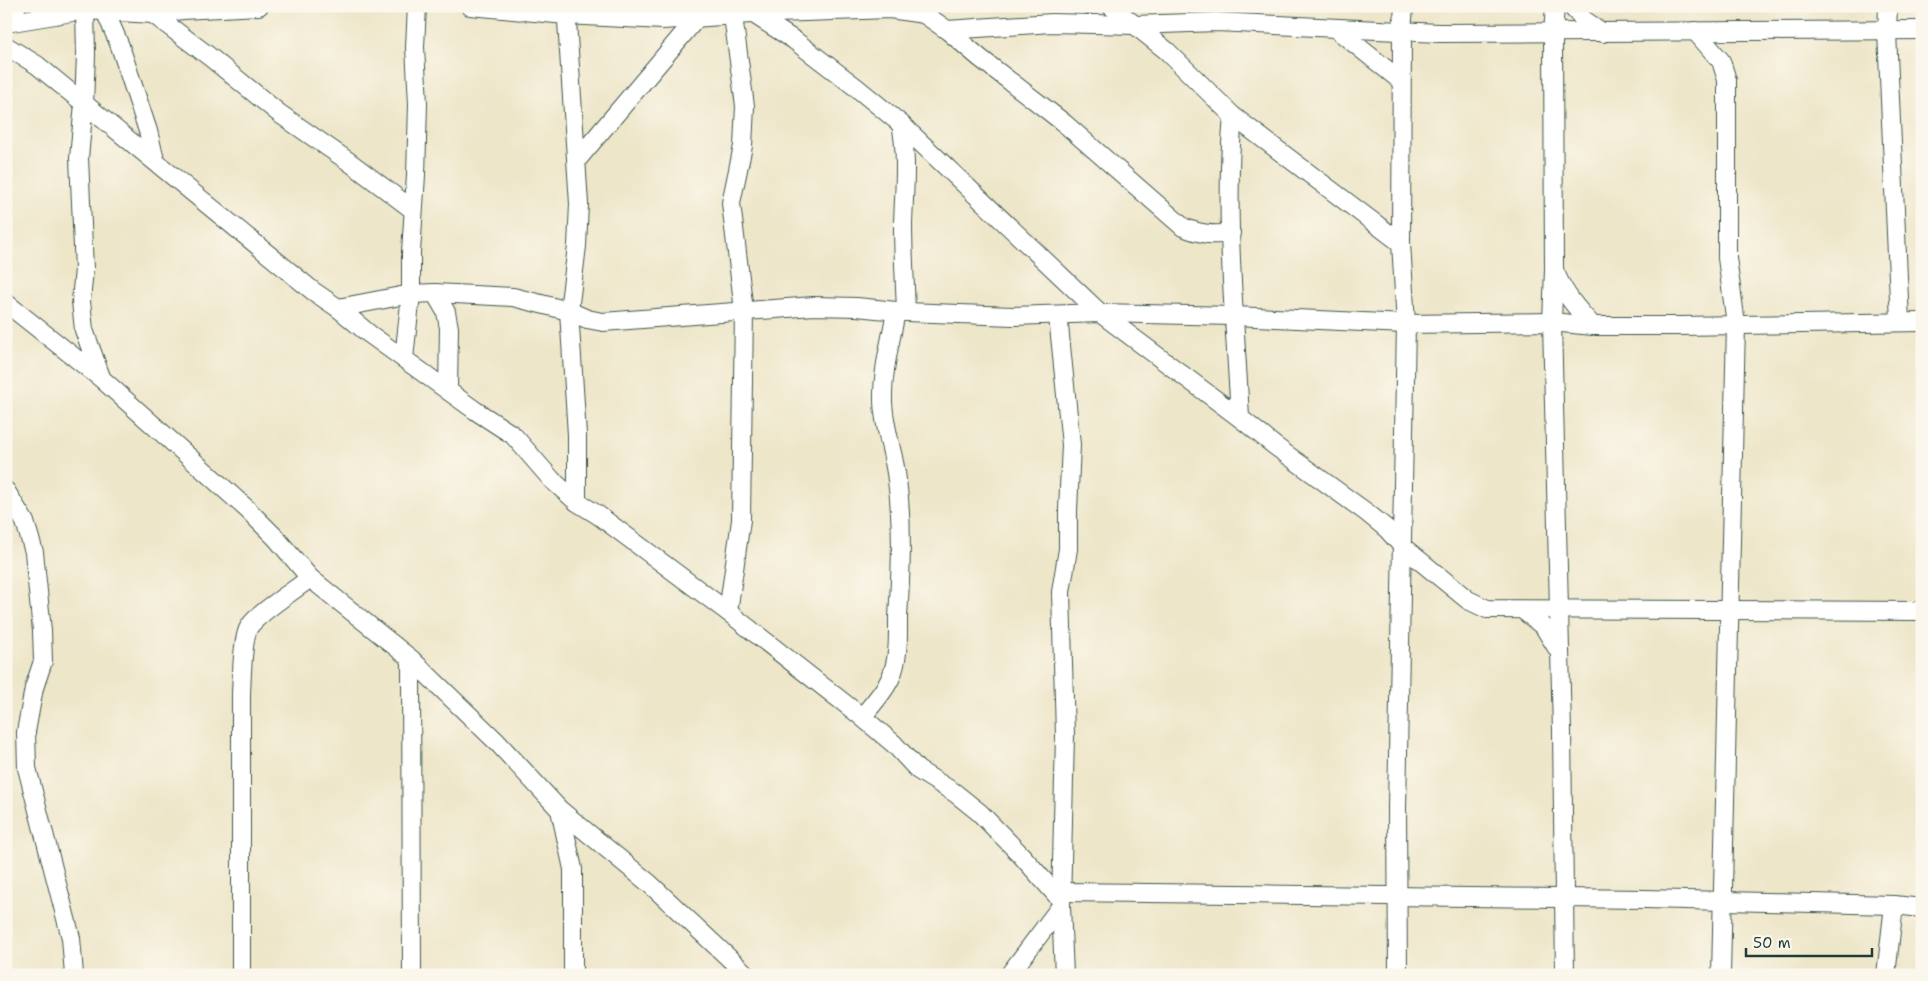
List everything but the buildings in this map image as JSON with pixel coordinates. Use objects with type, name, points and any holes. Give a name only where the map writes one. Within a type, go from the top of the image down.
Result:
[{"type":"street","points":[[6,22],[16,6]]},
{"type":"street","points":[[6,22],[84,8],[153,14],[182,10],[259,6]]},
{"type":"street","points":[[404,358],[412,294],[412,209],[416,175],[418,113],[415,47],[417,6]]},
{"type":"street","points":[[470,6],[566,10],[663,20],[742,12],[920,10],[1064,123],[1183,227],[1213,236],[1231,234]]},
{"type":"street","points":[[577,160],[665,58],[696,18],[709,6]]},
{"type":"street","points":[[1111,6],[1167,51],[1233,116],[1401,243]]},
{"type":"street","points":[[1398,975],[1397,808],[1406,324],[1401,243],[1401,80],[1404,6]]},
{"type":"street","points":[[1555,6],[1553,34],[1554,270],[1552,322],[1565,975]]},
{"type":"street","points":[[1571,6],[1584,20],[1603,33]]},
{"type":"street","points":[[1888,6],[1887,32],[1900,322]]},
{"type":"street","points":[[84,8],[86,55],[79,158],[84,269],[81,301],[84,330],[103,380]]},
{"type":"street","points":[[566,10],[579,204],[577,246],[569,312],[577,435],[577,502]]},
{"type":"street","points":[[105,11],[120,46],[148,131],[155,160]]},
{"type":"street","points":[[742,12],[794,40],[857,88],[901,124],[1100,313],[1275,446],[1366,512],[1387,529],[1403,547],[1478,606],[1487,609],[1523,610],[1922,611]]},
{"type":"street","points":[[728,612],[741,520],[744,311],[731,203],[743,146],[745,106],[742,12]]},
{"type":"street","points":[[153,14],[210,56],[280,114],[348,161],[412,209]]},
{"type":"street","points":[[947,30],[1052,23],[1135,25],[1216,22],[1402,31],[1553,34],[1695,31],[1887,32],[1922,30]]},
{"type":"street","points":[[1335,28],[1401,80]]},
{"type":"street","points":[[1695,31],[1721,62],[1727,80],[1727,258],[1736,324],[1720,975]]},
{"type":"street","points":[[6,46],[37,65],[313,291],[338,308],[368,333],[513,435],[552,480],[577,502],[728,612],[862,717],[894,744],[918,770],[980,813],[1061,899],[1564,898],[1894,905],[1922,908]]},
{"type":"street","points":[[1233,116],[1231,142],[1231,234],[1240,418]]},
{"type":"street","points":[[862,717],[891,678],[898,643],[901,561],[900,520],[897,478],[886,430],[883,399],[886,367],[901,312],[906,146],[901,124]]},
{"type":"street","points":[[1554,270],[1570,301],[1593,326]]},
{"type":"street","points":[[338,308],[412,294],[435,294],[513,297],[603,322],[814,306],[857,307],[901,312],[1013,316],[1058,316],[1100,313],[1234,316],[1406,324],[1552,322],[1593,326],[1922,322]]},
{"type":"street","points":[[435,294],[446,312],[449,328],[448,390]]},
{"type":"street","points":[[6,303],[103,380],[247,510],[276,538],[310,578],[411,659],[497,742],[560,810],[650,884],[747,975]]},
{"type":"street","points":[[1058,316],[1071,445],[1068,548],[1060,592],[1065,736],[1061,899],[1064,975]]},
{"type":"street","points":[[6,491],[25,522],[34,552],[43,661],[34,688],[26,732],[27,768],[71,938],[74,975]]},
{"type":"street","points":[[242,975],[242,693],[244,649],[248,628],[260,615],[310,578]]},
{"type":"street","points":[[1523,610],[1544,627],[1560,654]]},
{"type":"street","points":[[411,659],[412,975]]},
{"type":"street","points":[[560,810],[573,869],[573,975]]},
{"type":"street","points":[[1009,975],[1061,899]]},
{"type":"street","points":[[1886,975],[1894,905]]},
{"type":"street","points":[[725,955],[729,975]]}]
